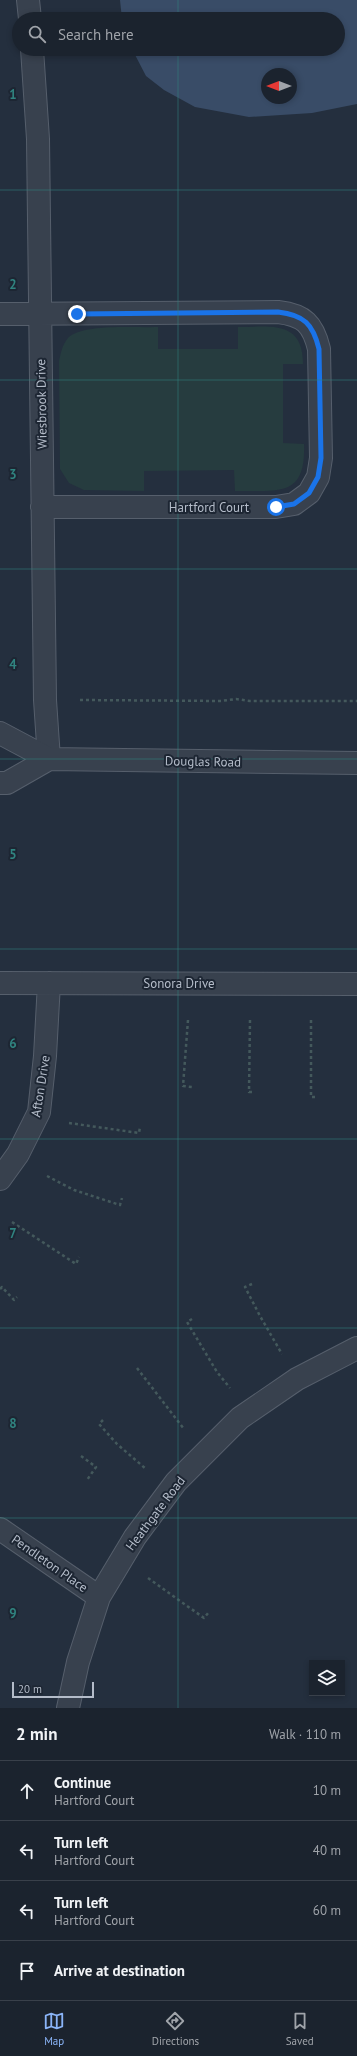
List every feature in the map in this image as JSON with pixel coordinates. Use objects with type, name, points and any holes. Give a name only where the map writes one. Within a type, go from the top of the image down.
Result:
[{"type":"street","points":[[28,0],[29,12]]},
{"type":"street","name":"Wiesbrook Drive","points":[[32,56],[38,139],[45,700],[50,759]]},
{"type":"street","name":"Hartford Court","points":[[0,314],[278,312],[293,314],[306,321],[315,334],[319,349],[321,458],[318,477],[309,493],[294,504],[276,507],[42,507]]},
{"type":"street","name":"Douglas Road","points":[[0,733],[50,759],[357,763]]},
{"type":"street","name":"Douglas Road","points":[[0,783],[7,783],[50,759]]},
{"type":"street","name":"Sonora Drive","points":[[0,983],[357,984]]},
{"type":"street","name":"Afton Drive","points":[[0,1179],[18,1154],[39,1112],[45,1056],[49,983]]},
{"type":"street","name":"Heathgate Road","points":[[68,1708],[78,1662],[99,1597],[135,1537],[176,1482],[237,1421],[297,1379],[357,1348]]},
{"type":"street","name":"Pendleton Place","points":[[0,1529],[99,1597]]},
{"type":"path","points":[[80,700],[236,699],[250,701],[357,701]]},
{"type":"path","points":[[188,1020],[184,1086],[192,1086]]},
{"type":"path","points":[[250,1020],[249,1092],[254,1092]]},
{"type":"path","points":[[311,1020],[311,1097],[318,1097]]},
{"type":"path","points":[[69,1122],[139,1133],[140,1127]]},
{"type":"path","points":[[47,1176],[74,1190],[120,1205],[122,1198]]},
{"type":"path","points":[[12,1222],[76,1264],[79,1257]]},
{"type":"path","points":[[252,1284],[246,1287],[260,1316],[282,1354]]},
{"type":"path","points":[[0,1289],[2,1287],[14,1300],[17,1297]]},
{"type":"path","points":[[192,1319],[187,1322],[217,1372],[230,1388]]},
{"type":"path","points":[[137,1368],[184,1429]]},
{"type":"path","points":[[103,1420],[99,1424],[117,1444],[146,1469]]},
{"type":"path","points":[[81,1456],[96,1467],[87,1480]]},
{"type":"path","points":[[148,1578],[204,1618],[209,1612]]},
{"type":"green space","points":[[111,327],[158,327],[158,349],[238,349],[238,327],[273,327],[283,329],[291,333],[297,340],[302,350],[303,364],[283,364],[283,443],[304,444],[303,462],[300,474],[294,483],[286,488],[276,490],[235,491],[234,470],[144,471],[144,491],[84,490],[69,483],[60,469],[59,361],[64,343],[75,333],[85,330]]},
{"type":"water","points":[[120,0],[357,0],[357,104],[312,113],[249,117],[195,107],[164,90],[146,76],[136,56],[345,56],[345,12],[121,12]]},
{"type":"route","points":[[77,314],[278,312],[293,314],[306,321],[315,334],[319,349],[321,458],[318,477],[309,493],[294,504],[276,507]]}]
